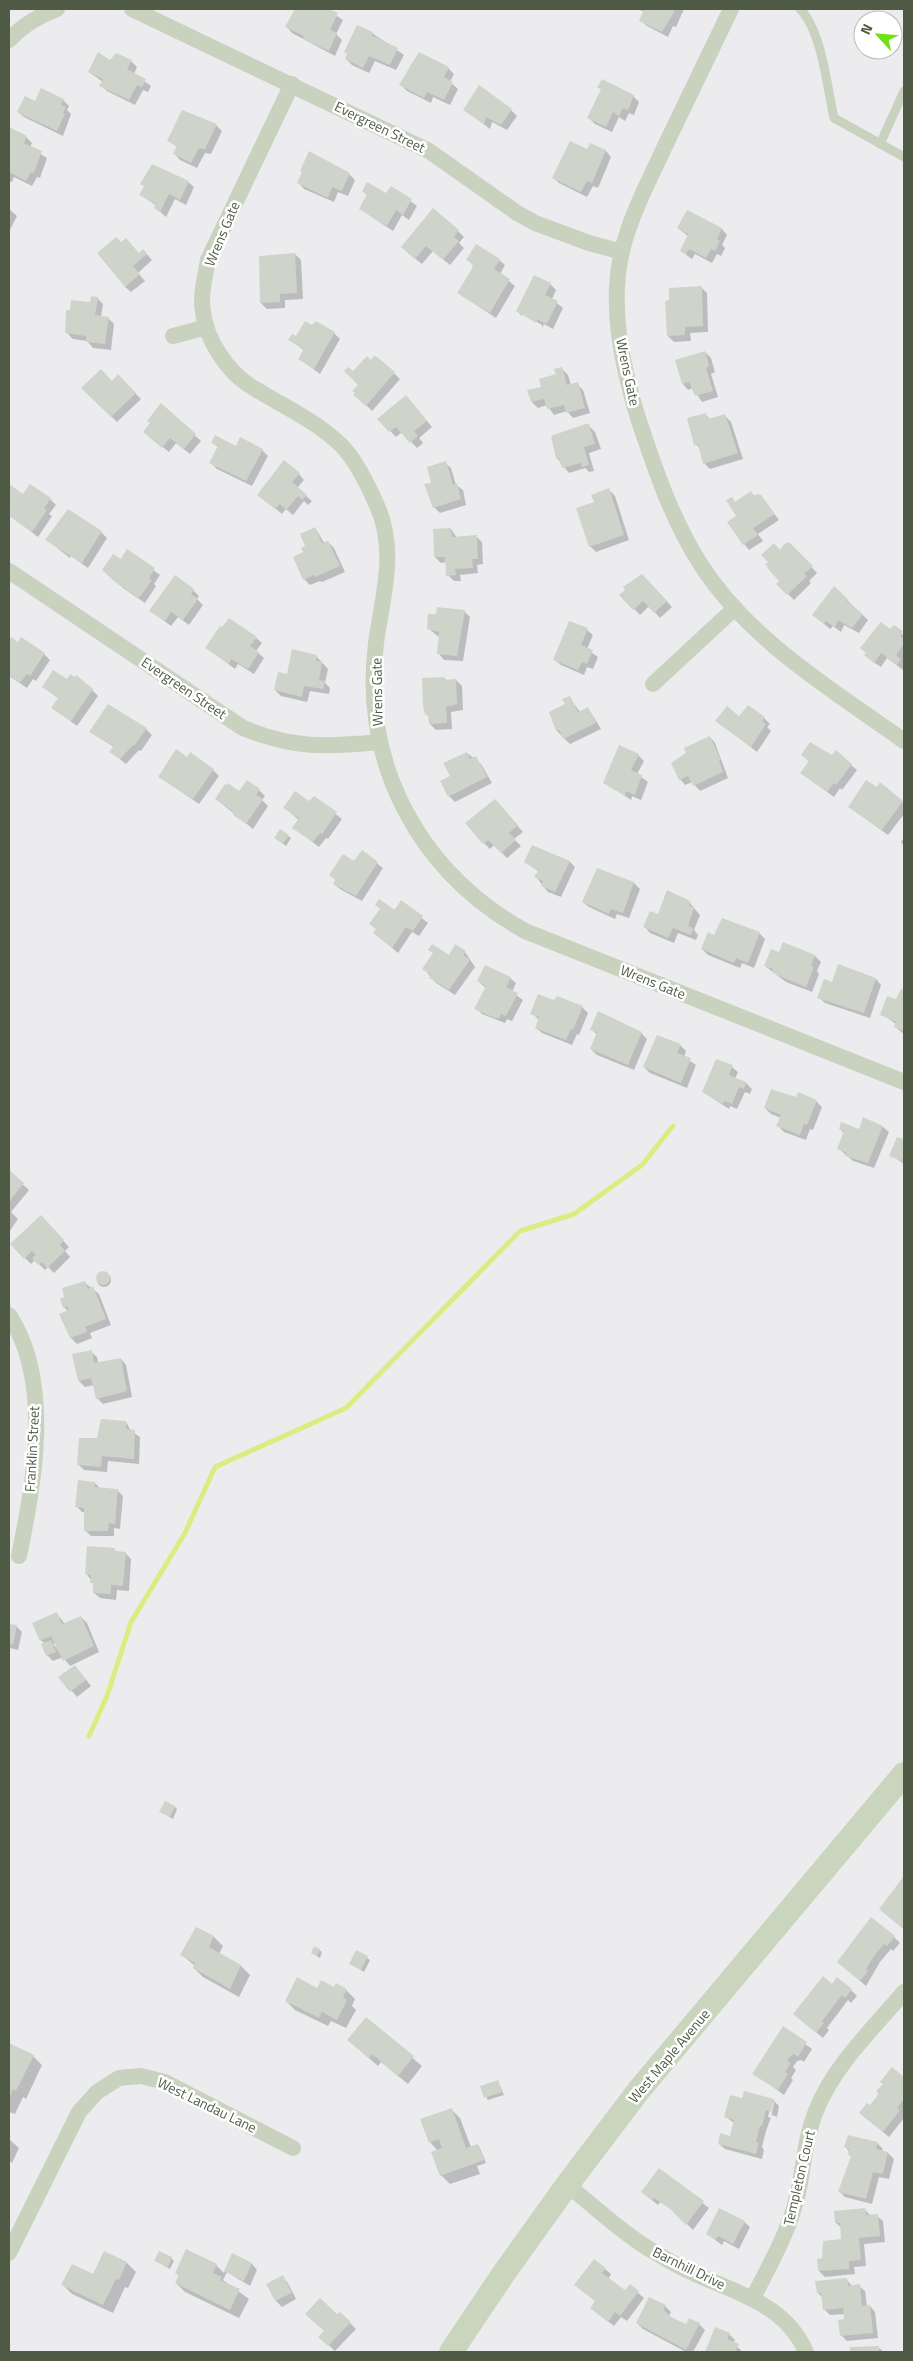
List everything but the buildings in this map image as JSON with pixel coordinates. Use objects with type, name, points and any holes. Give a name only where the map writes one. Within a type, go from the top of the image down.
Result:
[{"type":"main road","name":"West Maple Avenue","points":[[451,2352],[504,2273],[567,2185],[646,2082],[904,1774]]},
{"type":"street","points":[[9,40],[20,28],[42,14],[57,9]]},
{"type":"street","name":"Evergreen Street","points":[[132,9],[429,151],[517,213],[535,223],[589,243],[622,252]]},
{"type":"street","name":"Wrens Gate","points":[[731,9],[633,213],[622,252],[618,282],[618,321],[621,352],[632,399],[659,482],[680,527],[701,565],[735,608],[800,666],[904,741]]},
{"type":"street","name":"Wrens Gate","points":[[292,84],[208,260],[203,288],[202,313],[211,340],[229,366],[247,384],[313,422],[342,446],[362,475],[379,510],[387,547],[387,580],[376,643],[373,680],[379,742],[391,780],[427,847],[456,882],[503,918],[525,931],[904,1082]]},
{"type":"street","points":[[172,336],[207,327]]},
{"type":"street","name":"Evergreen Street","points":[[9,571],[243,728],[268,738],[300,746],[328,747],[379,742]]},
{"type":"street","points":[[653,684],[735,608]]},
{"type":"street","name":"Franklin Street","points":[[9,1315],[26,1352],[34,1385],[35,1402],[36,1427],[29,1508],[19,1556]]},
{"type":"street","name":"Templeton Court","points":[[753,2298],[784,2236],[798,2194],[805,2144],[816,2111],[827,2088],[837,2072],[904,1992]]},
{"type":"street","name":"West Landau Lane","points":[[9,2253],[79,2112],[97,2092],[119,2078],[141,2076],[164,2082],[293,2148]]},
{"type":"street","name":"Barnhill Drive","points":[[567,2185],[649,2249],[690,2272],[753,2298],[782,2318],[796,2333],[806,2352]]},
{"type":"lane","points":[[800,9],[808,17],[817,44],[834,118],[904,156]]},
{"type":"lane","points":[[880,144],[904,91]]},
{"type":"waterway","points":[[89,1736],[107,1696],[131,1622],[185,1533],[215,1467],[346,1408],[520,1231],[574,1214],[642,1165],[673,1126]]}]
